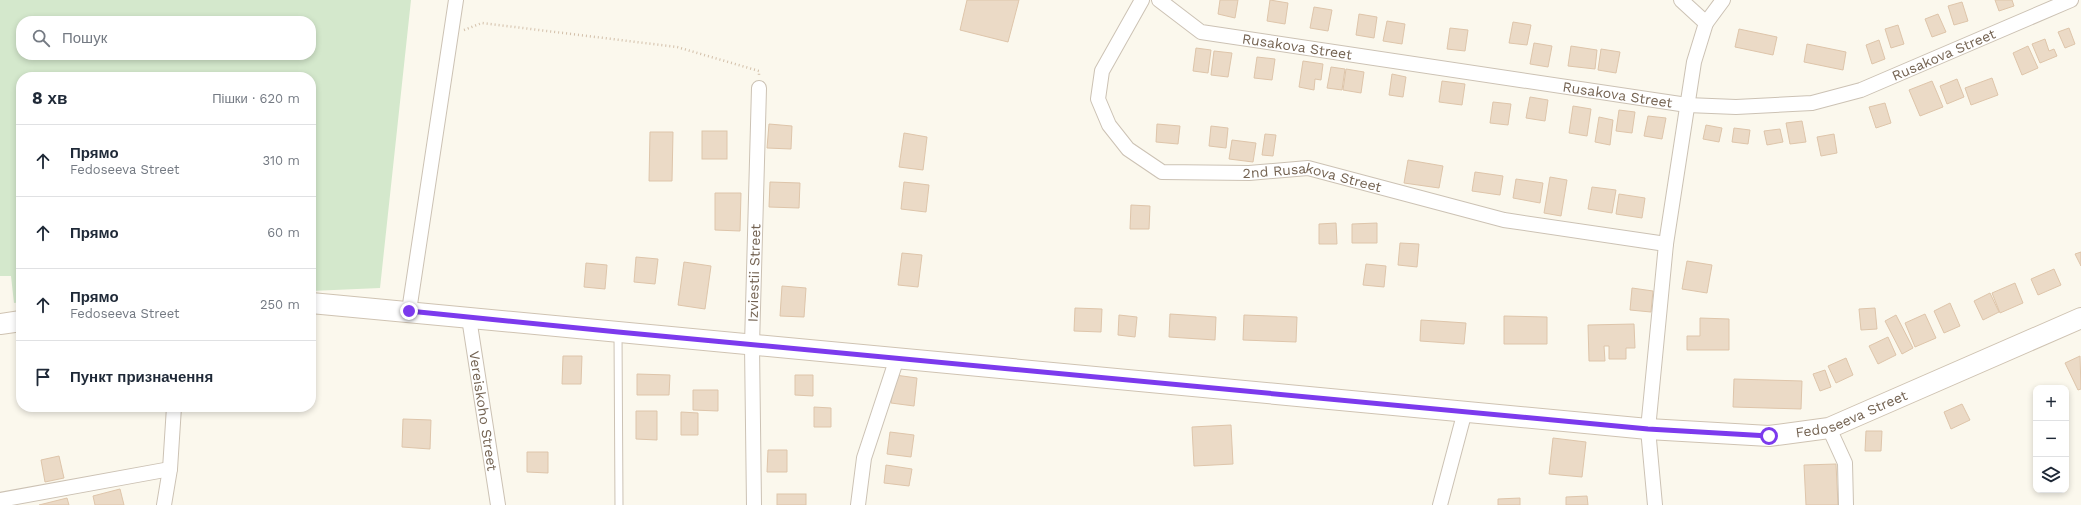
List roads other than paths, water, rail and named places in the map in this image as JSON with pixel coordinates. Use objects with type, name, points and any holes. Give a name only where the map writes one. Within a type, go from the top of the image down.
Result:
[{"type":"main road","points":[[316,303],[897,358]]},
{"type":"main road","name":"Fedoseeva Street","points":[[897,358],[1648,429],[1769,436],[1828,428],[2081,318]]},
{"type":"main road","points":[[0,324],[16,322]]},
{"type":"street","points":[[409,311],[456,0]]},
{"type":"street","name":"2nd Rusakova Street","points":[[1142,0],[1102,71],[1098,99],[1109,125],[1128,149],[1162,172],[1249,173],[1308,168],[1504,220],[1666,244]]},
{"type":"street","name":"Rusakova Street","points":[[1159,0],[1201,32],[1687,105],[1736,107],[1812,103],[1861,90],[2071,0]]},
{"type":"street","points":[[1681,0],[1706,23]]},
{"type":"street","points":[[1655,505],[1648,429],[1666,244],[1694,62],[1706,23],[1723,0]]},
{"type":"street","name":"Izviestii Street","points":[[754,505],[752,345],[759,88]]},
{"type":"street","name":"Vereiskoho Street","points":[[469,318],[498,505]]},
{"type":"street","points":[[858,505],[864,458],[897,358]]},
{"type":"street","points":[[1440,505],[1465,411]]},
{"type":"street","points":[[164,505],[170,469],[174,412]]},
{"type":"street","points":[[1828,428],[1845,463],[1846,505]]},
{"type":"street","points":[[0,500],[170,469]]},
{"type":"lane","points":[[618,332],[619,505]]}]
